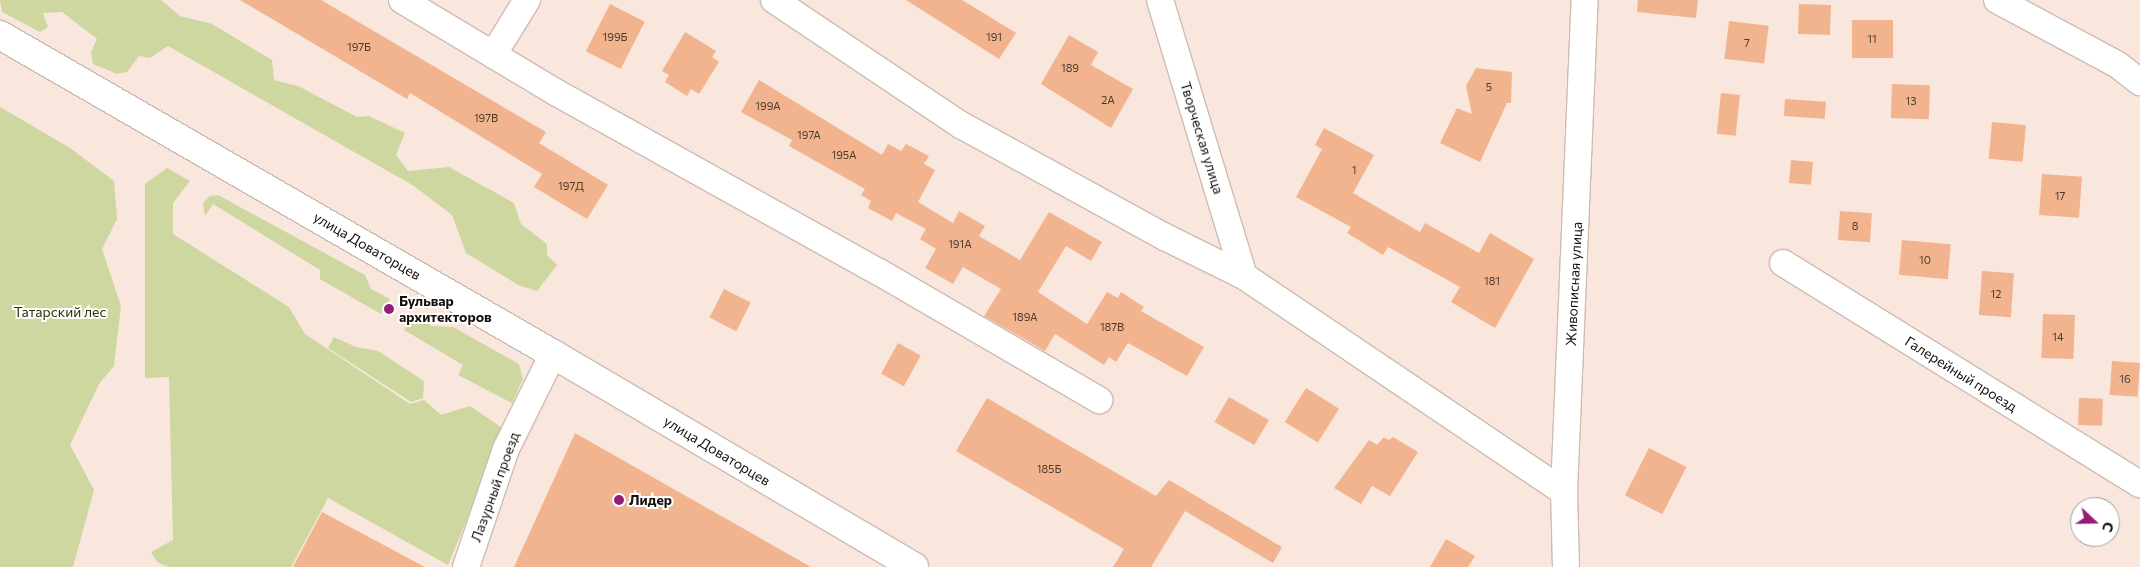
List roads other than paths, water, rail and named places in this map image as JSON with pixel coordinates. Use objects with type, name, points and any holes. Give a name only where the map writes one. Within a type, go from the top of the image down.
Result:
[{"type":"main road","name":"улица Доваторцев","points":[[0,34],[554,354],[914,567]]},
{"type":"street","points":[[402,0],[494,55],[879,272],[1099,400]]},
{"type":"street","points":[[494,55],[527,0]]},
{"type":"street","points":[[774,0],[961,125],[1165,237],[1244,276],[1564,492]]},
{"type":"street","name":"Творческая улица","points":[[1160,0],[1244,276]]},
{"type":"street","name":"Живописная улица","points":[[1566,567],[1564,492],[1585,0]]},
{"type":"street","points":[[1998,0],[2118,65],[2140,82]]},
{"type":"street","name":"Галерейный проезд","points":[[1783,263],[2140,484]]},
{"type":"street","name":"Лазурный проезд","points":[[466,567],[506,449],[554,354]]},
{"type":"place","name":"Бульвар архитекторов","points":[[389,309]]},
{"type":"place","name":"Лидер","points":[[619,500]]},
{"type":"park label","name":"Татарский лес","points":[[60,312]]}]
